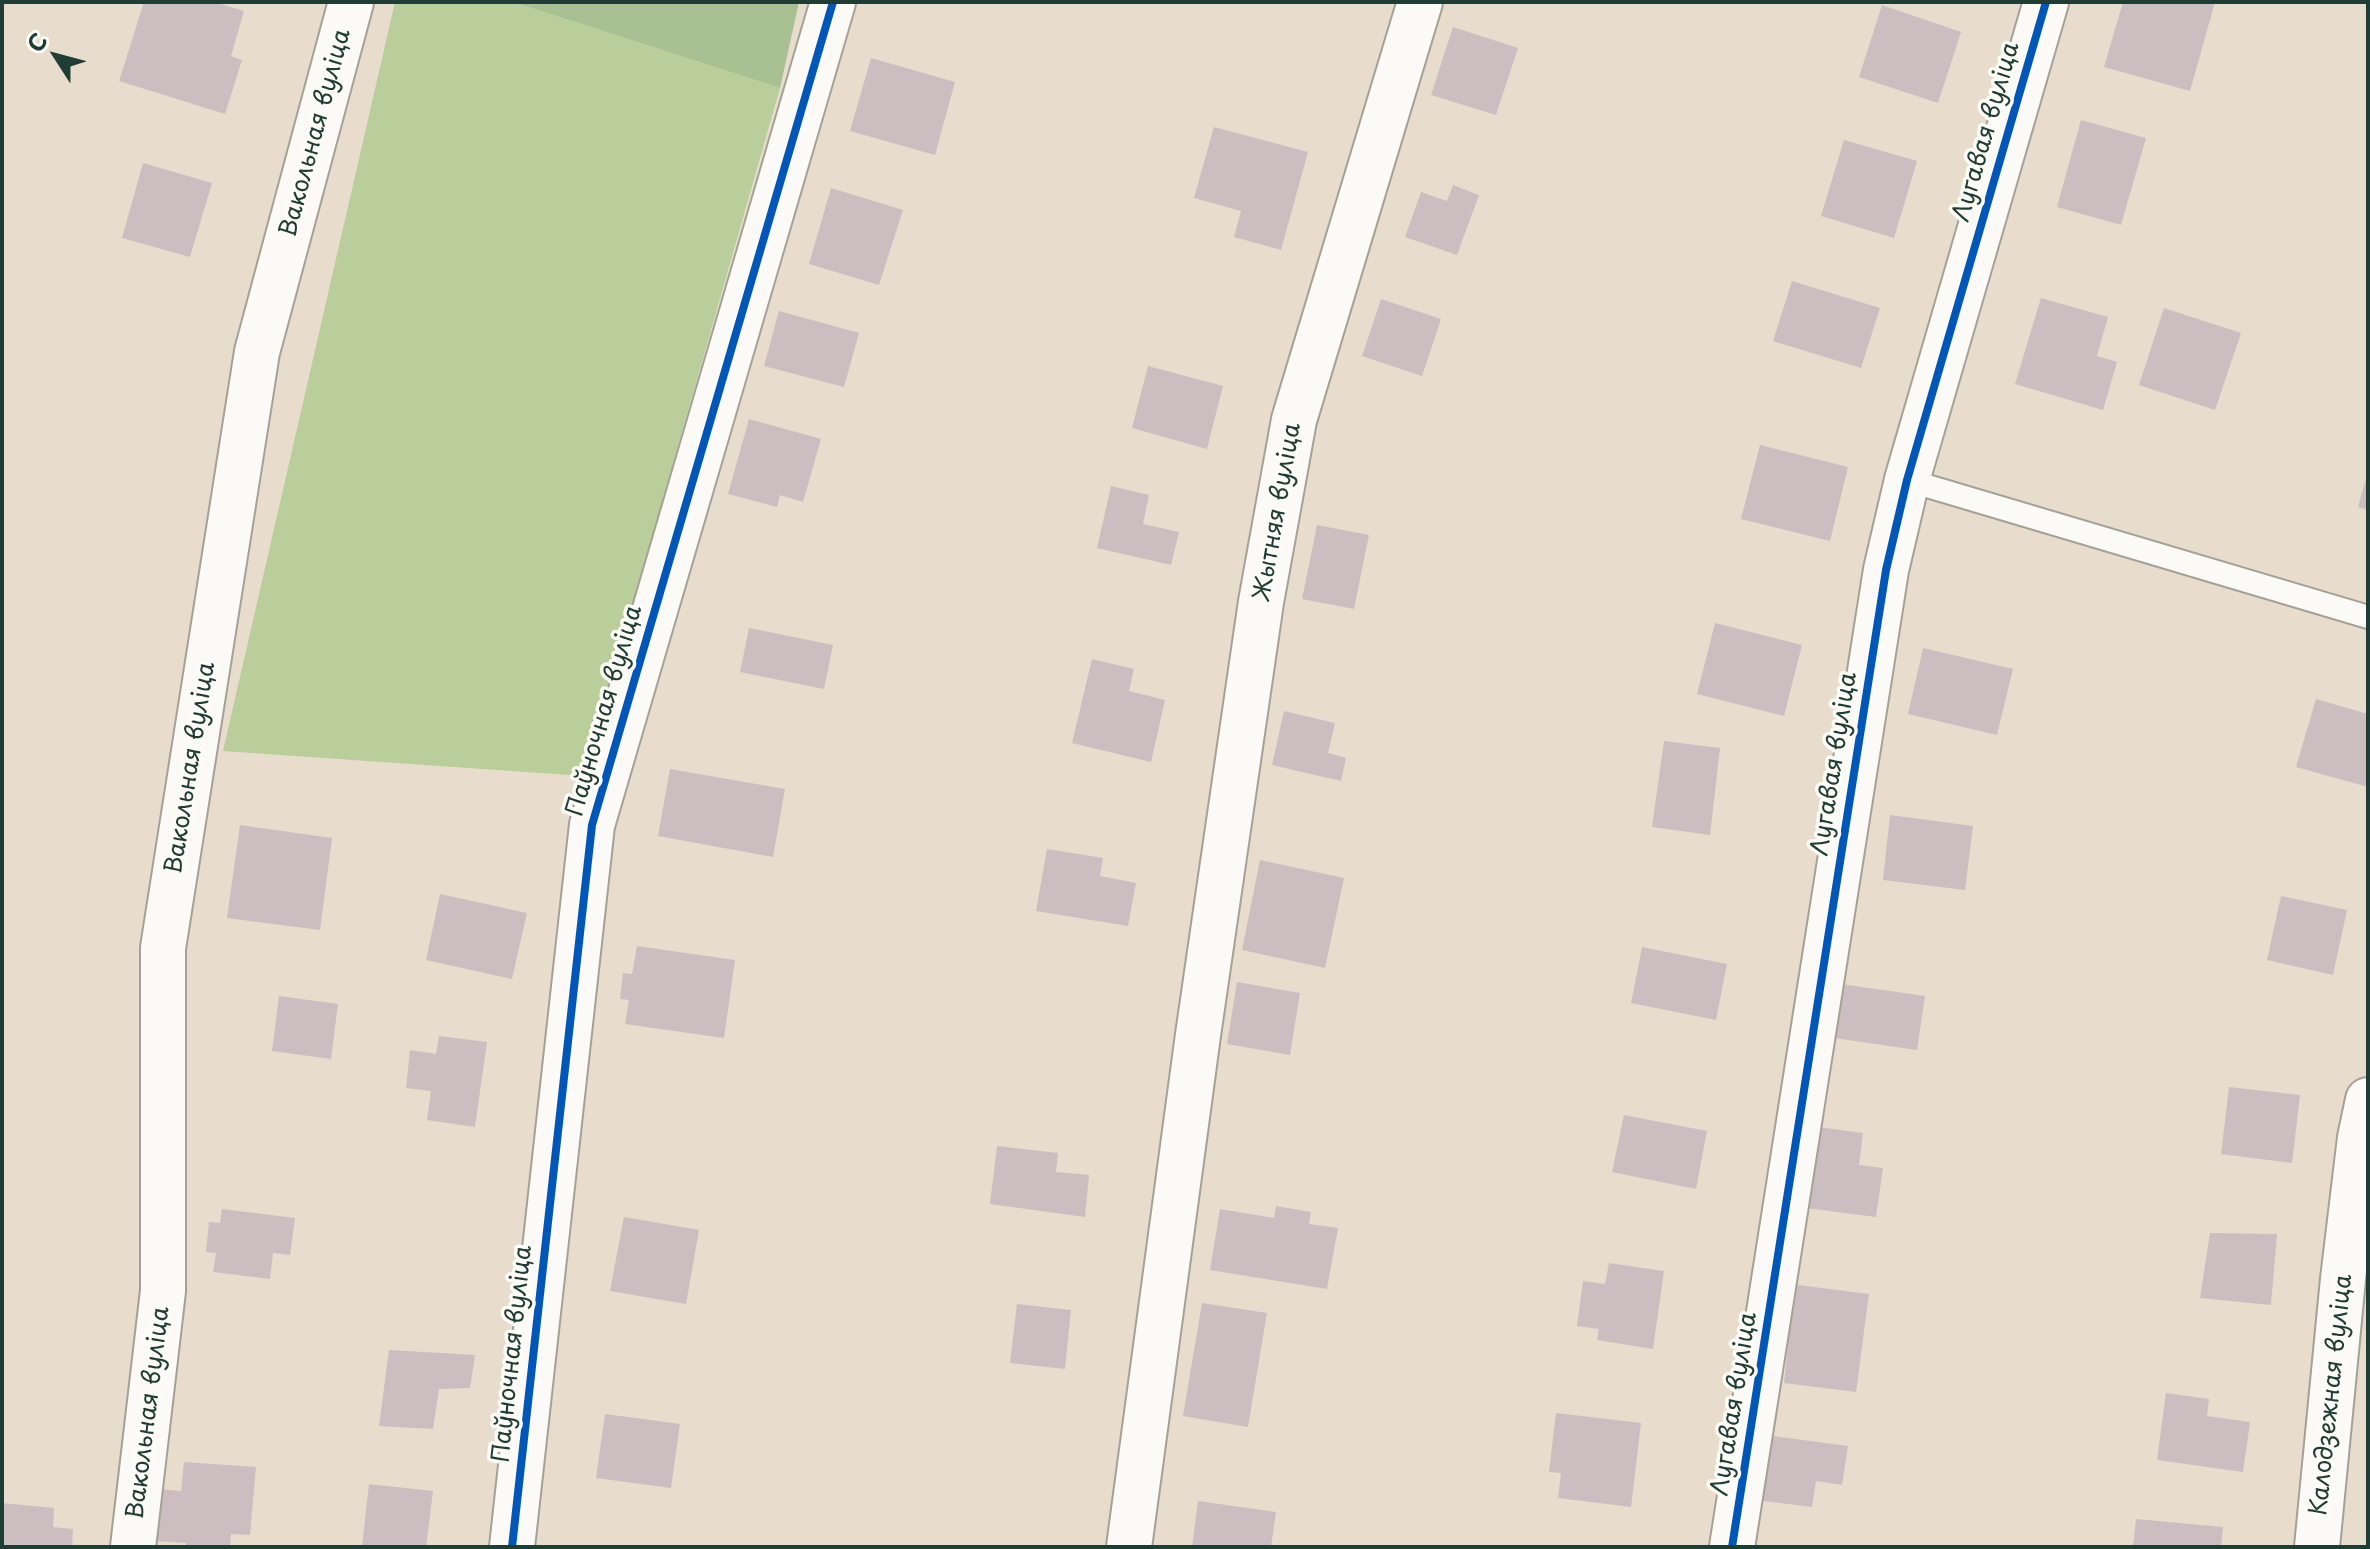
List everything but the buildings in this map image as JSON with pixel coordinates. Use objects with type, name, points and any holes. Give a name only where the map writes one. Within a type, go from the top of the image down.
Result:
[{"type":"street","name":"Вакольная вуліца","points":[[133,1547],[163,1291],[163,948],[257,352],[351,2]]},
{"type":"street","name":"Паўночная вуліца","points":[[512,1547],[592,825],[833,2]]},
{"type":"street","name":"Жытняя вуліца","points":[[1129,1547],[1198,1035],[1261,602],[1294,420],[1420,2]]},
{"type":"street","name":"Лугавая вуліца","points":[[1732,1547],[1883,585],[1907,480],[2046,2]]},
{"type":"street","name":"Калодзежная вуліца","points":[[2317,1547],[2343,1279],[2360,1138],[2368,1100]]},
{"type":"lane","points":[[1907,480],[2368,617]]},
{"type":"green space","points":[[395,2],[513,2],[780,88],[584,776],[223,751]]},
{"type":"green space","points":[[513,2],[799,2],[780,88]]},
{"type":"cycle path","points":[[512,1547],[592,825],[833,2]]},
{"type":"cycle path","points":[[1732,1547],[1886,570],[1907,480],[2046,2]]}]
